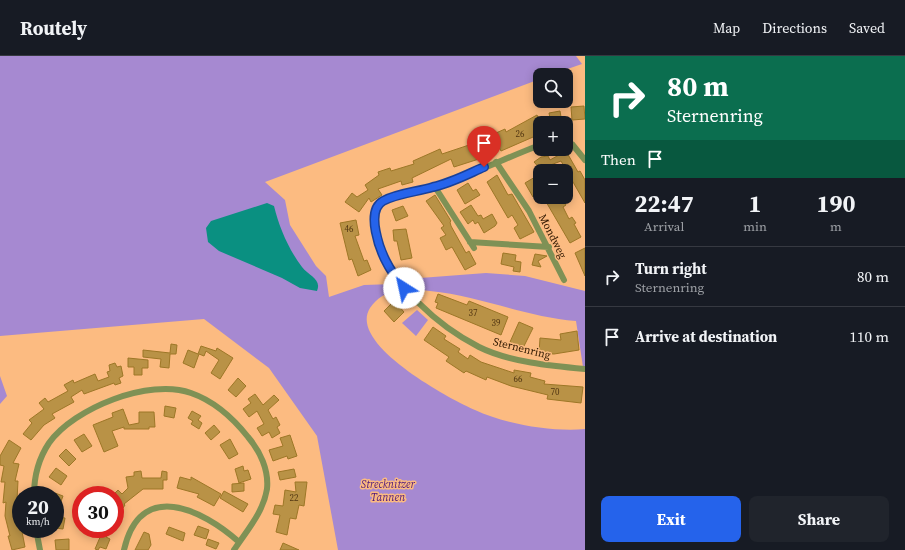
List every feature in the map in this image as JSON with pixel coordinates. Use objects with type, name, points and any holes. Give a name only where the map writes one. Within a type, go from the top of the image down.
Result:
[{"type":"street","points":[[573,145],[585,160]]},
{"type":"street","name":"Sternenring","points":[[533,148],[435,187],[389,198],[382,202],[376,209],[374,224],[388,265],[404,288],[439,320],[479,347],[503,355],[551,366],[585,369]]},
{"type":"street","name":"Mondweg","points":[[496,162],[530,211],[564,280]]},
{"type":"street","points":[[435,187],[474,248]]},
{"type":"street","points":[[470,242],[549,247]]},
{"type":"street","points":[[35,486],[35,478],[43,453],[57,434],[70,422],[96,407],[130,394],[159,389],[174,389],[190,392],[208,400],[225,412],[254,445],[264,464],[267,474],[267,488],[259,513],[234,550]]},
{"type":"street","points":[[124,550],[129,533],[136,521],[148,511],[161,506],[182,508],[202,515],[225,529],[239,542]]},
{"type":"street","points":[[38,538],[40,550]]},
{"type":"green space","name":"Strecknitzer Tannen","points":[[0,56],[576,56],[582,64],[570,68],[533,68],[533,82],[265,182],[285,200],[290,225],[316,266],[326,276],[329,297],[364,285],[394,284],[407,279],[486,273],[525,276],[585,291],[585,367],[583,367],[576,321],[557,319],[467,297],[422,290],[393,292],[382,296],[373,304],[370,308],[367,322],[373,338],[404,368],[462,404],[487,415],[514,423],[544,428],[572,430],[585,429],[585,550],[338,550],[317,436],[269,368],[204,319],[0,336]]},
{"type":"green space","points":[[417,310],[428,320],[416,336],[402,323]]},
{"type":"green space","points":[[0,376],[7,396],[0,404]]},
{"type":"water","points":[[267,203],[274,206],[282,230],[297,260],[318,283],[317,291],[300,288],[282,278],[219,251],[208,242],[206,228],[211,221]]},
{"type":"building","points":[[584,106],[585,119],[573,120],[571,108]]},
{"type":"building","points":[[560,111],[561,116],[550,116],[549,113]]},
{"type":"building","points":[[533,117],[533,137],[501,151],[497,143],[496,133],[505,129],[506,132]]},
{"type":"building","points":[[478,142],[482,158],[454,167],[451,159],[412,178],[413,182],[402,185],[401,181],[378,189],[382,195],[371,202],[369,198],[359,212],[345,202],[352,193],[357,197],[368,190],[365,185],[379,175],[378,172],[390,168],[391,171],[414,164],[413,161],[440,149],[442,154]]},
{"type":"building","points":[[548,156],[550,160],[557,156],[569,156],[578,172],[580,171],[585,180],[585,203],[573,182],[573,164],[563,164],[561,161],[553,164],[536,164],[534,162],[541,157]]},
{"type":"building","points":[[497,175],[508,195],[512,194],[534,232],[520,239],[514,228],[518,225],[512,215],[508,218],[487,182]]},
{"type":"building","points":[[533,178],[533,197],[525,183]]},
{"type":"building","points":[[468,183],[473,191],[476,189],[480,195],[465,204],[457,190]]},
{"type":"building","points":[[435,195],[451,221],[451,226],[466,253],[469,251],[476,264],[465,270],[452,247],[446,250],[440,238],[446,235],[441,228],[444,226],[426,201]]},
{"type":"building","points":[[547,204],[566,204],[563,207],[569,219],[572,217],[576,223],[574,224],[581,237],[570,243]]},
{"type":"building","points":[[471,205],[478,216],[481,215],[483,219],[492,214],[497,223],[495,226],[484,233],[478,222],[475,224],[473,220],[468,224],[460,212]]},
{"type":"building","points":[[403,206],[408,216],[396,221],[392,210]]},
{"type":"building","points":[[356,220],[359,235],[355,236],[364,261],[367,260],[371,270],[358,276],[352,259],[349,260],[340,223]]},
{"type":"building","points":[[406,229],[412,258],[401,260],[397,241],[394,241],[393,230]]},
{"type":"building","points":[[585,248],[585,276],[575,253]]},
{"type":"building","points":[[503,253],[516,255],[515,261],[521,262],[520,272],[513,271],[514,267],[501,264]]},
{"type":"building","points":[[535,254],[547,256],[538,261],[541,267],[532,265]]},
{"type":"building","points":[[438,294],[467,305],[469,301],[508,317],[501,335],[436,308],[438,303],[435,302]]},
{"type":"building","points":[[394,301],[404,312],[394,322],[384,311]]},
{"type":"building","points":[[519,322],[533,328],[523,348],[510,342]]},
{"type":"building","points":[[433,327],[446,336],[444,339],[460,349],[458,352],[468,359],[470,355],[481,362],[514,373],[514,370],[531,373],[530,377],[545,381],[544,384],[583,387],[581,403],[547,399],[548,395],[511,386],[487,377],[486,380],[466,371],[464,373],[446,361],[449,357],[424,340]]},
{"type":"building","points":[[577,331],[579,350],[554,354],[539,353],[540,338],[561,340],[560,334]]},
{"type":"building","points":[[171,344],[177,345],[176,354],[170,354],[169,368],[160,367],[161,359],[143,357],[143,350],[170,353]]},
{"type":"building","points":[[201,346],[216,351],[217,348],[233,358],[220,379],[211,373],[219,360],[206,351],[204,356],[199,354],[194,368],[183,363],[188,350],[198,354]]},
{"type":"building","points":[[128,358],[148,360],[148,368],[142,368],[142,375],[134,375],[134,367],[128,367]]},
{"type":"building","points":[[115,363],[117,367],[121,366],[123,376],[119,378],[121,383],[115,385],[114,383],[84,394],[82,390],[71,397],[74,402],[52,414],[55,418],[44,425],[31,440],[23,434],[32,423],[29,420],[44,409],[39,403],[45,398],[48,402],[68,391],[64,385],[73,380],[74,383],[95,374],[98,381],[109,377],[107,372],[110,371],[109,365]]},
{"type":"building","points":[[238,378],[246,386],[236,397],[228,390]]},
{"type":"building","points":[[255,394],[263,405],[274,395],[279,400],[268,410],[273,419],[276,417],[280,425],[277,427],[280,433],[272,438],[269,432],[262,436],[257,428],[264,424],[257,411],[249,417],[243,409],[251,403],[248,399]]},
{"type":"building","points":[[165,406],[176,408],[174,418],[164,416]]},
{"type":"building","points":[[123,409],[129,425],[139,423],[139,412],[154,412],[155,427],[149,427],[149,429],[124,429],[124,427],[112,431],[118,446],[104,452],[93,425],[113,417],[112,413]]},
{"type":"building","points":[[192,411],[201,416],[198,420],[202,423],[199,429],[191,424],[193,421],[188,418]]},
{"type":"building","points":[[214,425],[220,432],[211,440],[205,433]]},
{"type":"building","points":[[84,434],[92,446],[82,452],[74,440]]},
{"type":"building","points":[[290,435],[297,456],[288,459],[287,456],[273,461],[269,450],[283,446],[280,438]]},
{"type":"building","points":[[230,439],[238,454],[229,459],[220,445]]},
{"type":"building","points":[[9,440],[21,448],[13,463],[19,464],[15,481],[18,481],[18,486],[12,486],[12,538],[23,538],[25,547],[12,550],[5,516],[6,502],[3,503],[5,482],[1,482],[4,466],[0,465],[0,456]]},
{"type":"building","points":[[66,449],[76,459],[69,466],[59,456]]},
{"type":"building","points":[[243,466],[244,471],[248,470],[251,479],[239,483],[235,469]]},
{"type":"building","points":[[56,468],[67,476],[61,485],[49,477]]},
{"type":"building","points":[[294,469],[296,477],[280,480],[278,472]]},
{"type":"building","points":[[141,471],[142,478],[161,478],[162,471],[167,472],[167,480],[163,480],[163,489],[143,489],[124,504],[124,492],[128,488],[126,477],[134,476],[134,472]]},
{"type":"building","points":[[180,477],[191,480],[191,477],[221,494],[214,506],[197,497],[199,494],[177,488]]},
{"type":"building","points":[[295,482],[307,482],[304,506],[299,505],[296,519],[290,518],[287,535],[276,532],[280,515],[273,514],[275,505],[283,506],[285,490],[296,492]]},
{"type":"building","points":[[244,483],[244,491],[232,492],[232,484]]},
{"type":"building","points":[[224,491],[248,504],[243,512],[220,498]]},
{"type":"building","points":[[198,526],[209,530],[206,539],[194,535]]},
{"type":"building","points":[[169,527],[185,533],[183,541],[166,534]]},
{"type":"building","points":[[144,532],[149,534],[151,545],[148,550],[135,550]]},
{"type":"building","points":[[100,538],[110,539],[106,549],[100,547],[98,550],[95,549]]},
{"type":"building","points":[[69,539],[69,550],[56,550],[55,540]]},
{"type":"building","points":[[208,539],[219,543],[216,549],[206,545]]},
{"type":"building","points":[[283,543],[299,550],[280,550]]},
{"type":"route","points":[[404,288],[388,265],[380,244],[374,224],[376,209],[382,202],[389,198],[435,187],[484,167]]}]
